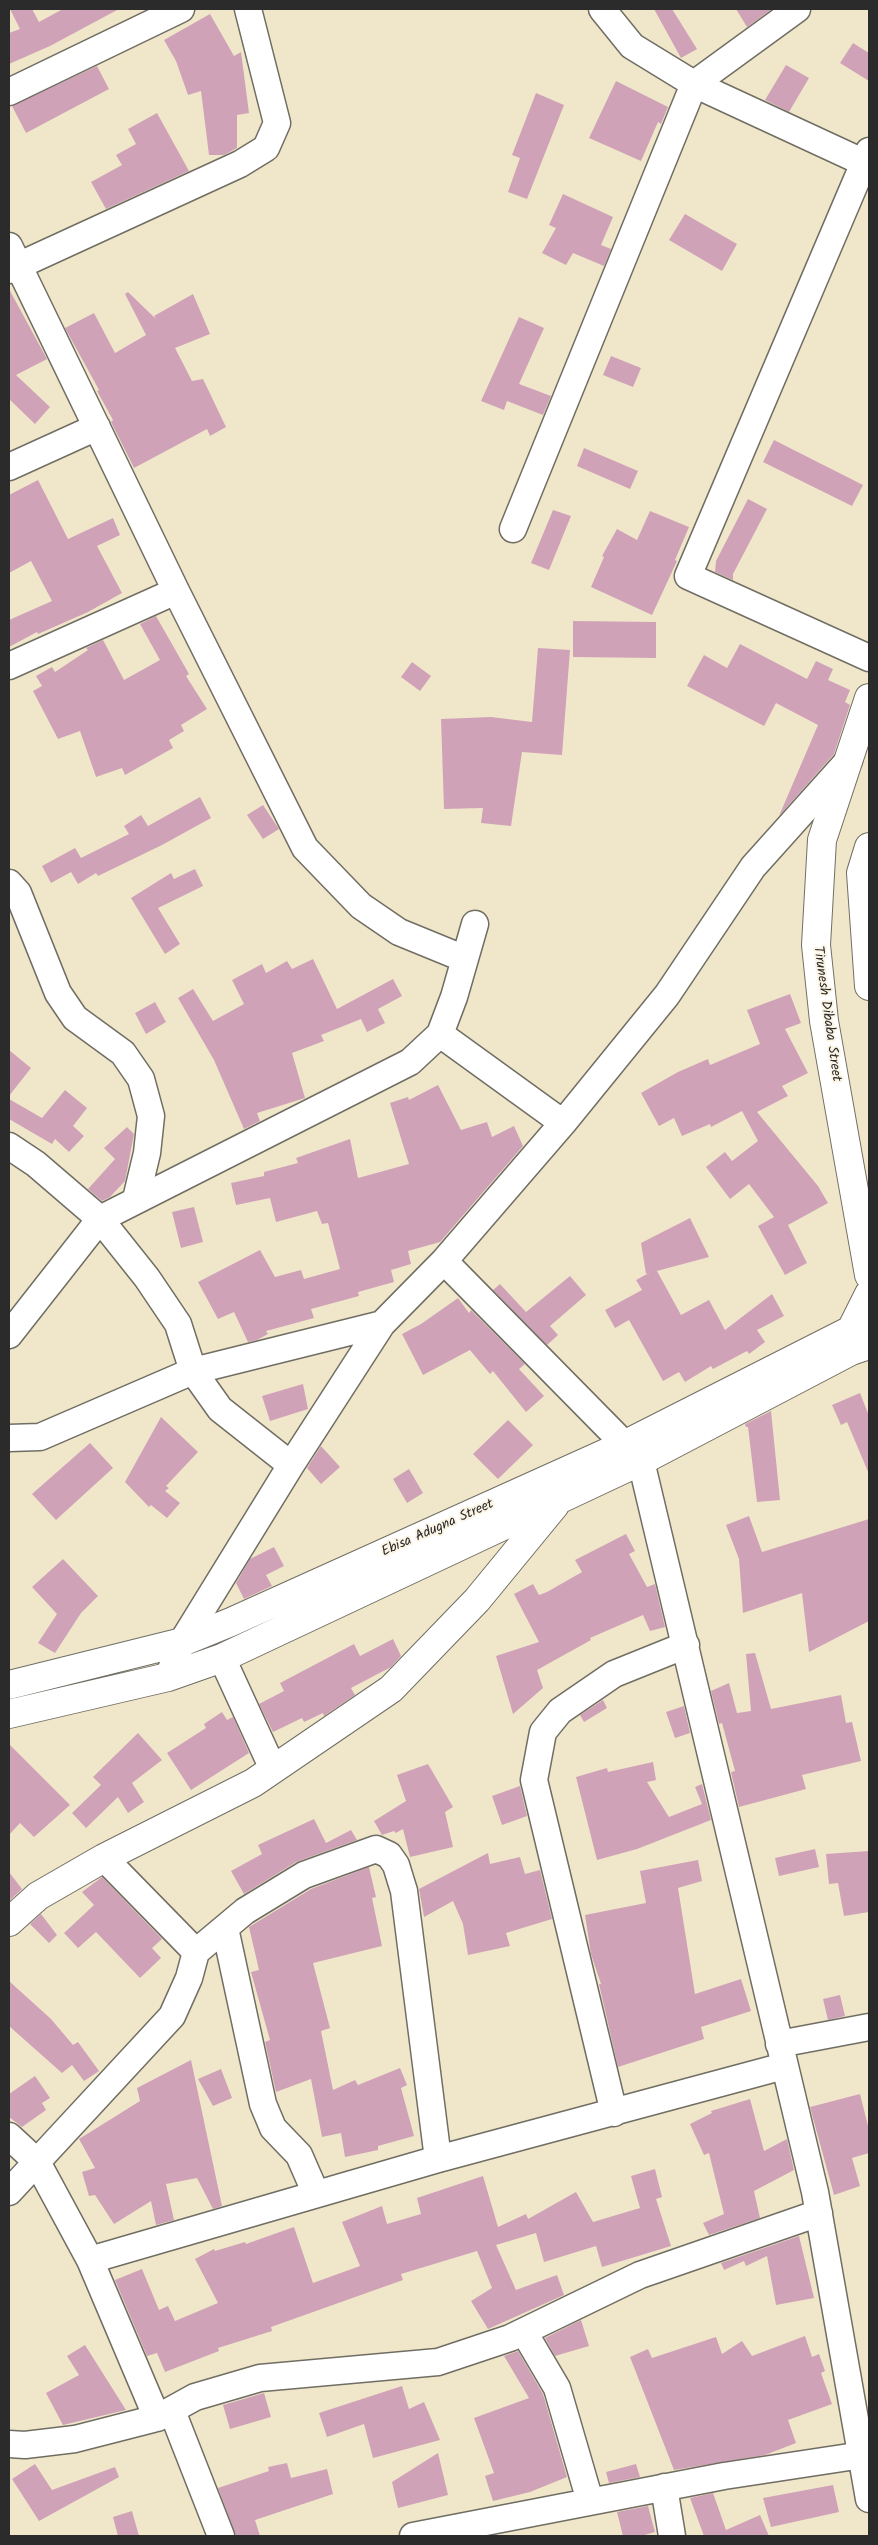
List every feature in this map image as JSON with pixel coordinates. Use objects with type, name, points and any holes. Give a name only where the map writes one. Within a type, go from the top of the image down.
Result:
[{"type":"main road","name":"Tirunesh Dibaba Street","points":[[869,698],[822,840],[816,945],[824,1021],[869,1275]]},
{"type":"main road","points":[[869,847],[865,881],[869,986]]},
{"type":"main road","points":[[863,1344],[869,1294]]},
{"type":"main road","name":"Ebisa Adugna Street","points":[[9,1714],[168,1677],[222,1658],[561,1498],[634,1453],[863,1344]]},
{"type":"main road","name":"Ebisa Adugna Street","points":[[9,1685],[182,1642],[634,1453],[820,1367],[863,1344]]},
{"type":"main road","points":[[9,1922],[38,1896],[104,1858],[253,1783],[391,1689],[477,1600],[561,1498]]},
{"type":"street","points":[[9,92],[181,9]]},
{"type":"street","points":[[248,9],[277,123],[266,148],[240,164],[12,260],[97,427],[176,591],[305,848],[361,906],[399,932],[465,960]]},
{"type":"street","points":[[602,9],[632,46],[694,84],[868,160],[688,576],[869,658]]},
{"type":"street","points":[[513,529],[694,84],[797,9]]},
{"type":"street","points":[[9,467],[97,427]]},
{"type":"street","points":[[9,666],[176,591]]},
{"type":"street","points":[[168,1677],[182,1642],[291,1464],[382,1324],[444,1261],[563,1123],[667,995],[753,867],[848,760]]},
{"type":"street","points":[[9,883],[18,893],[58,993],[75,1018],[123,1053],[141,1079],[151,1116],[147,1153],[136,1199]]},
{"type":"street","points":[[9,1335],[100,1219],[136,1199],[410,1062],[440,1034],[454,997],[475,924]]},
{"type":"street","points":[[440,1034],[563,1123]]},
{"type":"street","points":[[9,1146],[36,1164],[100,1219],[147,1278],[178,1324],[193,1371],[220,1409],[291,1464]]},
{"type":"street","points":[[444,1261],[634,1453],[686,1646],[819,2213],[865,2454],[869,2499]]},
{"type":"street","points":[[9,1438],[40,1437],[193,1371],[382,1324]]},
{"type":"street","points":[[614,2112],[534,1780],[544,1732],[560,1711],[614,1674],[686,1646]]},
{"type":"street","points":[[222,1658],[273,1769]]},
{"type":"street","points":[[9,2192],[172,2016],[189,1978],[196,1952],[245,1911],[304,1875],[376,1849],[389,1855],[396,1865],[404,1891],[438,2159]]},
{"type":"street","points":[[104,1858],[196,1952]]},
{"type":"street","points":[[225,1928],[263,2104],[273,2128],[299,2156],[316,2194]]},
{"type":"street","points":[[90,2260],[438,2159],[614,2112],[869,2027]]},
{"type":"street","points":[[9,2136],[37,2162],[90,2260],[221,2536]]},
{"type":"street","points":[[9,2444],[25,2445],[74,2439],[164,2415],[195,2397],[260,2378],[438,2362],[524,2332],[640,2275],[819,2213]]},
{"type":"street","points":[[524,2332],[557,2388],[590,2501]]},
{"type":"street","points":[[413,2536],[664,2487],[865,2454]]},
{"type":"street","points":[[664,2487],[672,2536]]},
{"type":"building","points":[[10,9],[32,9],[39,22],[63,9],[119,9],[50,46],[9,64],[9,33],[20,29]]},
{"type":"building","points":[[654,9],[672,9],[697,49],[681,58]]},
{"type":"building","points":[[736,9],[772,9],[747,27]]},
{"type":"building","points":[[210,14],[234,56],[241,52],[249,113],[237,115],[237,148],[224,155],[209,155],[201,91],[188,95],[176,61],[164,40]]},
{"type":"building","points":[[853,43],[869,53],[869,81],[840,63]]},
{"type":"building","points":[[786,65],[809,78],[789,112],[765,100]]},
{"type":"building","points":[[97,66],[109,89],[26,133],[12,106]]},
{"type":"building","points":[[616,81],[668,107],[661,124],[658,122],[641,161],[589,138]]},
{"type":"building","points":[[536,93],[564,105],[527,199],[508,192],[520,158],[512,155]]},
{"type":"building","points":[[157,113],[189,171],[106,209],[91,182],[122,165],[116,155],[136,144],[128,129]]},
{"type":"building","points":[[563,194],[613,217],[601,245],[611,249],[604,266],[573,253],[566,265],[542,253],[556,228],[549,225]]},
{"type":"building","points":[[685,214],[737,244],[722,271],[669,240]]},
{"type":"building","points":[[9,289],[47,359],[16,375],[50,407],[35,424],[9,399]]},
{"type":"building","points":[[128,292],[156,319],[154,316],[193,294],[210,334],[175,348],[192,381],[203,379],[226,427],[210,436],[207,429],[134,468],[111,422],[113,420],[97,391],[99,390],[65,328],[94,313],[115,353],[146,335],[125,294]]},
{"type":"building","points":[[519,317],[544,328],[519,384],[551,396],[543,415],[507,401],[504,410],[481,401]]},
{"type":"building","points":[[611,356],[641,368],[633,387],[603,375]]},
{"type":"building","points":[[774,440],[863,485],[852,506],[763,462]]},
{"type":"building","points":[[584,448],[638,471],[630,489],[577,466]]},
{"type":"building","points":[[38,480],[68,539],[113,518],[120,535],[97,546],[122,593],[88,612],[38,634],[37,632],[9,647],[9,620],[52,601],[31,561],[9,573],[9,495]]},
{"type":"building","points":[[748,499],[767,509],[733,574],[733,580],[715,572],[716,561]]},
{"type":"building","points":[[553,510],[571,516],[549,570],[531,563]]},
{"type":"building","points":[[650,511],[689,527],[675,560],[677,561],[652,615],[591,587],[604,557],[602,556],[617,529],[637,540]]},
{"type":"building","points":[[156,616],[189,674],[186,676],[207,709],[181,725],[184,731],[169,740],[173,748],[125,775],[122,768],[96,777],[80,731],[58,739],[33,691],[42,686],[36,676],[52,667],[55,672],[88,650],[86,648],[103,640],[124,680],[160,660],[140,624]]},
{"type":"building","points":[[573,621],[656,622],[656,658],[573,657]]},
{"type":"building","points":[[740,644],[807,679],[816,661],[833,669],[828,680],[850,690],[845,702],[850,705],[834,754],[779,816],[818,725],[776,703],[764,726],[687,686],[704,655],[727,668]]},
{"type":"building","points":[[538,648],[570,650],[562,755],[522,752],[511,826],[481,823],[483,808],[444,809],[441,719],[491,717],[532,722]]},
{"type":"building","points":[[412,662],[431,676],[420,691],[401,677]]},
{"type":"building","points":[[200,797],[211,818],[162,845],[98,876],[96,873],[78,884],[71,872],[51,883],[42,866],[75,848],[81,858],[129,834],[124,826],[141,815],[148,826]]},
{"type":"building","points":[[263,805],[279,829],[263,839],[247,815]]},
{"type":"building","points":[[195,869],[203,886],[158,908],[180,944],[165,954],[131,898],[171,873],[174,879]]},
{"type":"building","points":[[313,959],[337,1009],[393,979],[402,996],[378,1009],[385,1023],[367,1032],[361,1019],[321,1035],[324,1041],[292,1053],[305,1098],[257,1113],[260,1121],[244,1129],[214,1060],[178,998],[193,989],[213,1021],[244,1004],[232,980],[262,964],[266,973],[287,961],[292,969]]},
{"type":"building","points":[[790,994],[801,1023],[785,1029],[808,1073],[782,1086],[788,1096],[757,1112],[818,1186],[828,1203],[788,1225],[807,1263],[785,1275],[758,1226],[774,1217],[749,1184],[730,1199],[706,1167],[725,1152],[732,1161],[758,1141],[742,1111],[711,1127],[710,1124],[682,1136],[674,1118],[659,1126],[641,1093],[678,1072],[708,1059],[710,1065],[760,1044],[747,1010]]},
{"type":"building","points":[[155,1002],[166,1022],[146,1034],[135,1013]]},
{"type":"building","points":[[9,1050],[31,1068],[9,1096]]},
{"type":"building","points":[[438,1085],[461,1130],[487,1122],[492,1137],[514,1126],[523,1146],[440,1242],[408,1251],[411,1264],[391,1270],[394,1282],[358,1292],[359,1296],[311,1309],[314,1318],[266,1331],[268,1334],[257,1340],[248,1342],[234,1312],[218,1319],[198,1282],[260,1250],[275,1277],[301,1270],[304,1279],[340,1269],[328,1223],[322,1224],[317,1211],[276,1222],[270,1198],[236,1205],[231,1183],[264,1176],[264,1172],[298,1163],[296,1158],[350,1139],[358,1178],[409,1164],[390,1103],[408,1097],[409,1100]]},
{"type":"building","points":[[65,1090],[87,1108],[73,1126],[84,1136],[69,1152],[55,1139],[52,1144],[9,1119],[9,1099],[42,1118]]},
{"type":"building","points":[[127,1127],[134,1134],[125,1181],[110,1197],[102,1201],[88,1189],[115,1159],[104,1148]]},
{"type":"building","points":[[194,1207],[203,1242],[181,1248],[172,1212]]},
{"type":"building","points":[[690,1218],[709,1257],[657,1271],[681,1315],[709,1300],[725,1330],[772,1294],[784,1316],[757,1330],[765,1342],[749,1354],[747,1351],[713,1369],[711,1366],[685,1382],[679,1372],[663,1381],[629,1320],[615,1328],[605,1310],[642,1290],[636,1280],[649,1273],[646,1274],[641,1243]]},
{"type":"building","points":[[570,1276],[586,1295],[550,1326],[558,1335],[547,1345],[493,1290],[500,1284],[526,1312]]},
{"type":"building","points":[[458,1298],[469,1313],[471,1310],[525,1364],[519,1369],[544,1396],[526,1412],[493,1371],[490,1374],[470,1350],[423,1375],[402,1334],[421,1324]]},
{"type":"building","points":[[303,1384],[308,1409],[270,1421],[262,1396]]},
{"type":"building","points":[[860,1393],[869,1416],[869,1474],[847,1422],[841,1425],[832,1405]]},
{"type":"building","points":[[771,1411],[780,1500],[757,1502],[748,1427],[745,1424]]},
{"type":"building","points":[[161,1417],[198,1452],[166,1486],[169,1488],[165,1491],[180,1503],[167,1518],[151,1505],[149,1507],[125,1482]]},
{"type":"building","points":[[508,1420],[533,1445],[498,1479],[473,1454]]},
{"type":"building","points":[[90,1443],[113,1468],[56,1520],[32,1494]]},
{"type":"building","points":[[321,1446],[340,1467],[321,1484],[307,1468]]},
{"type":"building","points":[[409,1469],[423,1493],[407,1503],[393,1479]]},
{"type":"building","points":[[749,1516],[762,1552],[869,1519],[869,1621],[809,1652],[802,1593],[743,1613],[739,1559],[726,1525]]},
{"type":"building","points":[[626,1534],[635,1551],[629,1554],[647,1587],[655,1584],[665,1627],[650,1631],[643,1615],[590,1638],[591,1640],[537,1670],[543,1688],[513,1714],[496,1656],[539,1642],[514,1594],[533,1584],[539,1595],[547,1592],[582,1572],[575,1560]]},
{"type":"building","points":[[274,1547],[284,1566],[266,1575],[272,1586],[244,1599],[236,1583],[250,1559]]},
{"type":"building","points":[[63,1559],[98,1596],[81,1613],[55,1653],[38,1643],[57,1614],[32,1587]]},
{"type":"building","points":[[393,1639],[401,1656],[391,1667],[351,1688],[355,1695],[324,1716],[323,1713],[304,1722],[302,1718],[273,1732],[259,1704],[284,1691],[280,1683],[354,1644],[360,1656]]},
{"type":"building","points":[[755,1653],[771,1709],[841,1695],[846,1723],[852,1722],[861,1761],[802,1775],[806,1789],[739,1807],[731,1772],[735,1771],[722,1723],[719,1724],[711,1691],[729,1683],[737,1713],[751,1711],[746,1654]]},
{"type":"building","points":[[603,1700],[607,1708],[584,1722],[580,1715]]},
{"type":"building","points":[[684,1706],[690,1733],[675,1738],[666,1712]]},
{"type":"building","points":[[222,1712],[227,1720],[233,1717],[249,1753],[191,1790],[167,1753],[206,1728],[204,1724]]},
{"type":"building","points":[[138,1733],[162,1760],[132,1783],[144,1802],[128,1813],[118,1797],[86,1828],[72,1813],[101,1785],[93,1777]]},
{"type":"building","points":[[9,1744],[70,1805],[34,1837],[20,1823],[9,1835]]},
{"type":"building","points":[[653,1762],[656,1780],[647,1782],[669,1817],[702,1804],[695,1787],[702,1784],[711,1820],[637,1849],[597,1860],[576,1777],[607,1768],[608,1772]]},
{"type":"building","points":[[428,1764],[453,1807],[445,1812],[453,1847],[410,1857],[403,1829],[396,1833],[394,1831],[382,1835],[374,1821],[406,1801],[397,1775]]},
{"type":"building","points":[[520,1786],[527,1816],[502,1825],[492,1796]]},
{"type":"building","points":[[314,1819],[326,1843],[351,1830],[357,1840],[296,1862],[244,1894],[231,1871],[262,1854],[258,1845]]},
{"type":"building","points":[[815,1849],[819,1867],[779,1876],[775,1858]]},
{"type":"building","points":[[869,1851],[869,1912],[844,1916],[838,1883],[829,1884],[826,1854]]},
{"type":"building","points":[[488,1853],[490,1864],[520,1857],[525,1874],[540,1870],[552,1919],[506,1933],[510,1946],[468,1955],[463,1924],[453,1901],[424,1917],[419,1889]]},
{"type":"building","points":[[698,1860],[702,1881],[678,1888],[695,1994],[741,1979],[751,2011],[701,2027],[704,2039],[618,2067],[599,1984],[601,1984],[591,1954],[585,1915],[646,1903],[640,1871]]},
{"type":"building","points":[[369,1867],[376,1897],[372,1898],[382,1946],[313,1963],[330,2028],[321,2031],[333,2090],[355,2080],[358,2085],[400,2068],[407,2085],[401,2088],[414,2136],[378,2146],[378,2150],[345,2157],[341,2133],[322,2137],[311,2079],[276,2092],[265,2042],[270,2040],[251,1972],[259,1970],[249,1927],[311,1889]]},
{"type":"building","points":[[9,1872],[22,1889],[9,1901]]},
{"type":"building","points":[[102,1877],[162,1939],[152,1948],[161,1958],[140,1978],[96,1932],[78,1948],[64,1933],[94,1905],[82,1892]]},
{"type":"building","points":[[41,1914],[57,1935],[49,1943],[30,1924]]},
{"type":"building","points":[[9,1981],[51,2019],[73,2045],[78,2042],[99,2071],[84,2081],[72,2065],[62,2073],[9,2026]]},
{"type":"building","points":[[840,1995],[845,2016],[828,2020],[823,1999]]},
{"type":"building","points":[[191,2060],[222,2206],[213,2209],[197,2178],[166,2184],[174,2220],[156,2225],[151,2201],[114,2224],[95,2195],[89,2196],[82,2172],[95,2168],[79,2139],[140,2101],[137,2088]]},
{"type":"building","points":[[221,2069],[232,2098],[213,2106],[198,2079]]},
{"type":"building","points":[[35,2076],[50,2098],[42,2103],[46,2110],[22,2127],[9,2117],[9,2094]]},
{"type":"building","points":[[860,2094],[869,2130],[869,2153],[852,2158],[860,2186],[834,2195],[810,2107]]},
{"type":"building","points":[[750,2099],[764,2151],[787,2139],[794,2170],[754,2191],[760,2218],[709,2235],[703,2223],[724,2214],[709,2153],[704,2155],[690,2124],[712,2113],[711,2111]]},
{"type":"building","points":[[655,2169],[662,2197],[656,2199],[671,2246],[602,2267],[596,2246],[544,2262],[536,2233],[496,2245],[516,2290],[557,2275],[564,2295],[488,2329],[471,2301],[492,2288],[477,2251],[401,2274],[403,2280],[271,2327],[272,2331],[218,2348],[219,2351],[165,2372],[157,2353],[147,2356],[115,2280],[142,2269],[159,2310],[168,2306],[175,2321],[218,2303],[195,2259],[214,2249],[215,2251],[245,2242],[246,2244],[294,2227],[313,2283],[360,2266],[342,2222],[382,2206],[387,2224],[421,2214],[417,2198],[483,2176],[498,2227],[526,2214],[528,2219],[576,2192],[593,2222],[640,2208],[631,2176]]},
{"type":"building","points":[[799,2236],[814,2298],[776,2305],[767,2256],[746,2266],[744,2261],[724,2270],[721,2263]]},
{"type":"building","points":[[581,2320],[589,2346],[555,2356],[545,2338]]},
{"type":"building","points":[[805,2336],[812,2357],[819,2354],[825,2371],[821,2373],[832,2404],[788,2420],[796,2443],[765,2455],[674,2470],[630,2357],[648,2349],[652,2358],[716,2337],[722,2354],[742,2341],[752,2356]]},
{"type":"building","points":[[85,2345],[126,2410],[63,2425],[46,2393],[79,2375],[67,2356]]},
{"type":"building","points":[[518,2351],[543,2394],[567,2477],[530,2492],[493,2501],[485,2476],[494,2473],[474,2418],[529,2398],[504,2356]]},
{"type":"building","points":[[402,2386],[409,2409],[424,2402],[440,2440],[373,2458],[364,2424],[327,2437],[319,2413]]},
{"type":"building","points":[[264,2393],[271,2417],[230,2429],[223,2405]]},
{"type":"building","points":[[438,2453],[448,2495],[398,2508],[392,2482]]},
{"type":"building","points":[[287,2463],[291,2478],[327,2469],[333,2494],[255,2520],[260,2536],[236,2536],[218,2488],[269,2471],[268,2467]]},
{"type":"building","points":[[35,2464],[52,2490],[115,2467],[119,2477],[39,2521],[12,2479]]},
{"type":"building","points":[[636,2464],[640,2477],[609,2483],[606,2472]]},
{"type":"building","points":[[833,2485],[839,2512],[771,2527],[763,2498]]},
{"type":"building","points":[[713,2493],[726,2530],[760,2515],[769,2536],[704,2536],[690,2498]]},
{"type":"building","points":[[648,2506],[655,2532],[641,2536],[623,2536],[617,2512]]},
{"type":"building","points":[[132,2511],[139,2536],[118,2536],[113,2517]]}]
